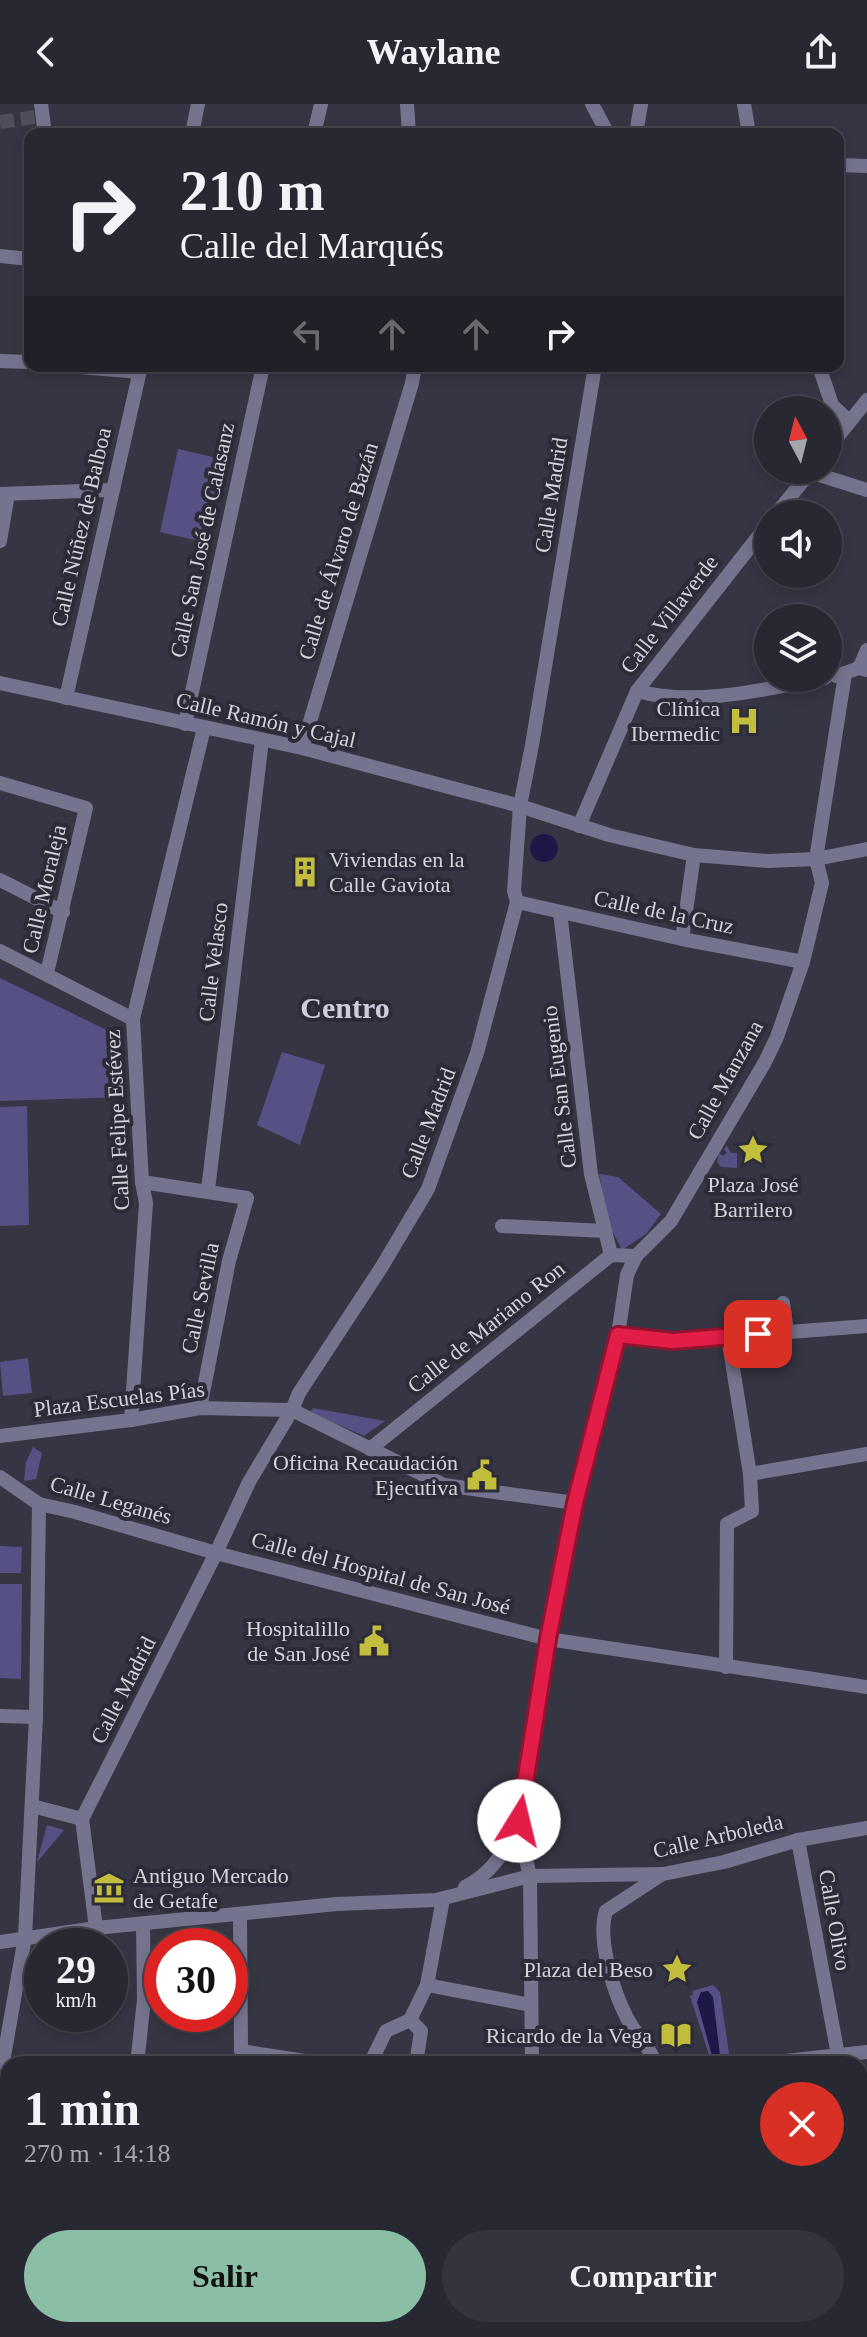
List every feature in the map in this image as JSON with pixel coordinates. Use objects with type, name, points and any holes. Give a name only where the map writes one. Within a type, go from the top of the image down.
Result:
[{"type":"street","points":[[41,104],[44,128]]},
{"type":"street","points":[[193,128],[198,104]]},
{"type":"street","points":[[315,128],[321,104]]},
{"type":"street","points":[[407,104],[409,128]]},
{"type":"street","points":[[592,104],[605,128]]},
{"type":"street","points":[[637,128],[641,104]]},
{"type":"street","points":[[744,104],[748,128]]},
{"type":"street","points":[[844,166],[867,166]]},
{"type":"street","points":[[0,256],[24,258]]},
{"type":"street","points":[[0,361],[24,362]]},
{"type":"street","name":"Calle Núñez de Balboa","points":[[66,698],[139,372]]},
{"type":"street","name":"Calle San José de Calasanz","points":[[185,724],[262,372]]},
{"type":"street","name":"Calle de Álvaro de Bazán","points":[[302,748],[414,372]]},
{"type":"street","name":"Calle Madrid","points":[[82,1819],[249,1482],[299,1393],[381,1268],[428,1189],[477,1053],[517,902],[514,891],[520,806],[594,372]]},
{"type":"street","points":[[821,372],[832,405],[849,421]]},
{"type":"street","points":[[842,430],[867,400]]},
{"type":"street","points":[[842,482],[867,490]]},
{"type":"street","points":[[787,500],[800,484]]},
{"type":"street","points":[[0,541],[4,494],[111,490]]},
{"type":"street","name":"Calle Villaverde","points":[[579,826],[637,691],[754,542]]},
{"type":"street","name":"Calle Manzana","points":[[636,1256],[671,1221],[777,1037],[803,962],[822,883],[816,859],[857,670],[867,650]]},
{"type":"street","name":"Calle Ramón y Cajal","points":[[0,683],[302,748],[694,855],[768,861],[816,859],[867,849]]},
{"type":"street","points":[[637,691],[661,698],[754,691]]},
{"type":"street","name":"Calle Felipe Estévez","points":[[131,1420],[146,1203],[142,1182],[133,1019],[204,728]]},
{"type":"street","name":"Calle Velasco","points":[[208,1190],[262,740]]},
{"type":"street","name":"Calle Moraleja","points":[[0,783],[86,808],[47,973]]},
{"type":"street","points":[[682,939],[694,855]]},
{"type":"street","points":[[0,880],[63,912]]},
{"type":"street","name":"Calle de la Cruz","points":[[517,902],[803,962]]},
{"type":"street","name":"Calle San Eugenio","points":[[560,912],[591,1174],[611,1255]]},
{"type":"street","points":[[0,951],[133,1019]]},
{"type":"street","points":[[142,1182],[208,1190]]},
{"type":"street","name":"Calle Sevilla","points":[[200,1408],[229,1261],[247,1198],[208,1190]]},
{"type":"street","points":[[502,1226],[605,1231]]},
{"type":"street","points":[[32,1806],[82,1819],[96,1928],[337,1904],[443,1899],[483,1877],[504,1852],[518,1827],[548,1639],[575,1503],[618,1335],[627,1275],[636,1256],[611,1255]]},
{"type":"street","name":"Calle de Mariano Ron","points":[[370,1449],[611,1255]]},
{"type":"street","points":[[783,1303],[787,1331]]},
{"type":"street","points":[[618,1335],[673,1341],[867,1326]]},
{"type":"street","points":[[726,1667],[727,1524],[752,1511],[750,1474],[728,1337]]},
{"type":"street","name":"Plaza Escuelas Pías","points":[[0,1436],[200,1408],[292,1410]]},
{"type":"street","points":[[292,1410],[444,1485],[575,1503]]},
{"type":"street","points":[[750,1474],[867,1454]]},
{"type":"street","name":"Calle Leganés","points":[[0,1477],[39,1504],[216,1553]]},
{"type":"street","points":[[25,1928],[36,1717],[39,1504]]},
{"type":"street","name":"Calle del Hospital de San José","points":[[216,1553],[548,1639],[867,1687]]},
{"type":"street","points":[[0,1716],[36,1717]]},
{"type":"street","points":[[518,1827],[530,1876],[532,2056]]},
{"type":"street","name":"Calle Arboleda","points":[[443,1899],[530,1876],[663,1874],[724,1862],[798,1840],[867,1828]]},
{"type":"street","name":"Calle Olivo","points":[[798,1840],[838,2055]]},
{"type":"street","points":[[653,2056],[627,2019],[613,1984],[605,1946],[604,1917],[606,1911],[663,1874]]},
{"type":"street","points":[[374,2056],[386,2031],[410,2020],[427,1985],[443,1899]]},
{"type":"street","points":[[240,1915],[241,2051],[273,2056]]},
{"type":"street","points":[[138,2056],[144,2000],[143,1924]]},
{"type":"street","points":[[0,1942],[24,1937]]},
{"type":"street","points":[[6,2056],[24,1943]]},
{"type":"street","points":[[427,1985],[531,2005]]},
{"type":"street","points":[[410,2020],[421,2031],[417,2056]]},
{"type":"street","points":[[829,2056],[867,2052]]},
{"type":"shaded area","points":[[178,449],[222,459],[204,542],[160,532]]},
{"type":"shaded area","points":[[544,834],[554,838],[558,848],[554,858],[544,862],[534,858],[530,848],[534,838]]},
{"type":"shaded area","points":[[0,978],[121,1037],[125,1097],[0,1101]]},
{"type":"shaded area","points":[[282,1052],[325,1065],[300,1145],[257,1125]]},
{"type":"shaded area","points":[[27,1106],[29,1225],[0,1226],[0,1107]]},
{"type":"shaded area","points":[[727,1146],[731,1153],[737,1153],[737,1168],[721,1167],[717,1162],[719,1153],[723,1156],[727,1153],[724,1149]]},
{"type":"shaded area","points":[[599,1174],[618,1177],[661,1214],[646,1234],[622,1250],[609,1225]]},
{"type":"shaded area","points":[[28,1358],[32,1393],[3,1396],[0,1362]]},
{"type":"shaded area","points":[[313,1408],[385,1421],[364,1436],[310,1412]]},
{"type":"shaded area","points":[[33,1447],[42,1453],[36,1479],[24,1481],[26,1462]]},
{"type":"shaded area","points":[[0,1546],[22,1547],[21,1573],[0,1573]]},
{"type":"shaded area","points":[[0,1584],[22,1584],[21,1679],[0,1678]]},
{"type":"shaded area","points":[[47,1825],[64,1830],[37,1862]]},
{"type":"shaded area","points":[[713,1985],[720,1992],[729,2056],[709,2056],[690,1996],[693,1991]]},
{"type":"shaded area","points":[[708,1991],[713,1997],[720,2055],[712,2056],[697,2002],[701,1992]]},
{"type":"tunnel","points":[[0,122],[43,116]]},
{"type":"place","name":"Clínica Ibermedic","points":[[744,721]]},
{"type":"place","name":"Viviendas en la Calle Gaviota","points":[[305,872]]},
{"type":"place","name":"Plaza José Barrilero","points":[[753,1150]]},
{"type":"place","name":"Oficina Recaudación Ejecutiva","points":[[482,1475]]},
{"type":"place","name":"Hospitalillo de San José","points":[[374,1641]]},
{"type":"place","name":"Antiguo Mercado de Getafe","points":[[109,1888]]},
{"type":"place","name":"Plaza del Beso","points":[[677,1969]]},
{"type":"place","name":"Ricardo de la Vega","points":[[676,2035]]},
{"type":"district","name":"Centro","points":[[345,1007]]},
{"type":"route","points":[[519,1821],[548,1639],[575,1503],[618,1335],[673,1341],[758,1334]]}]
